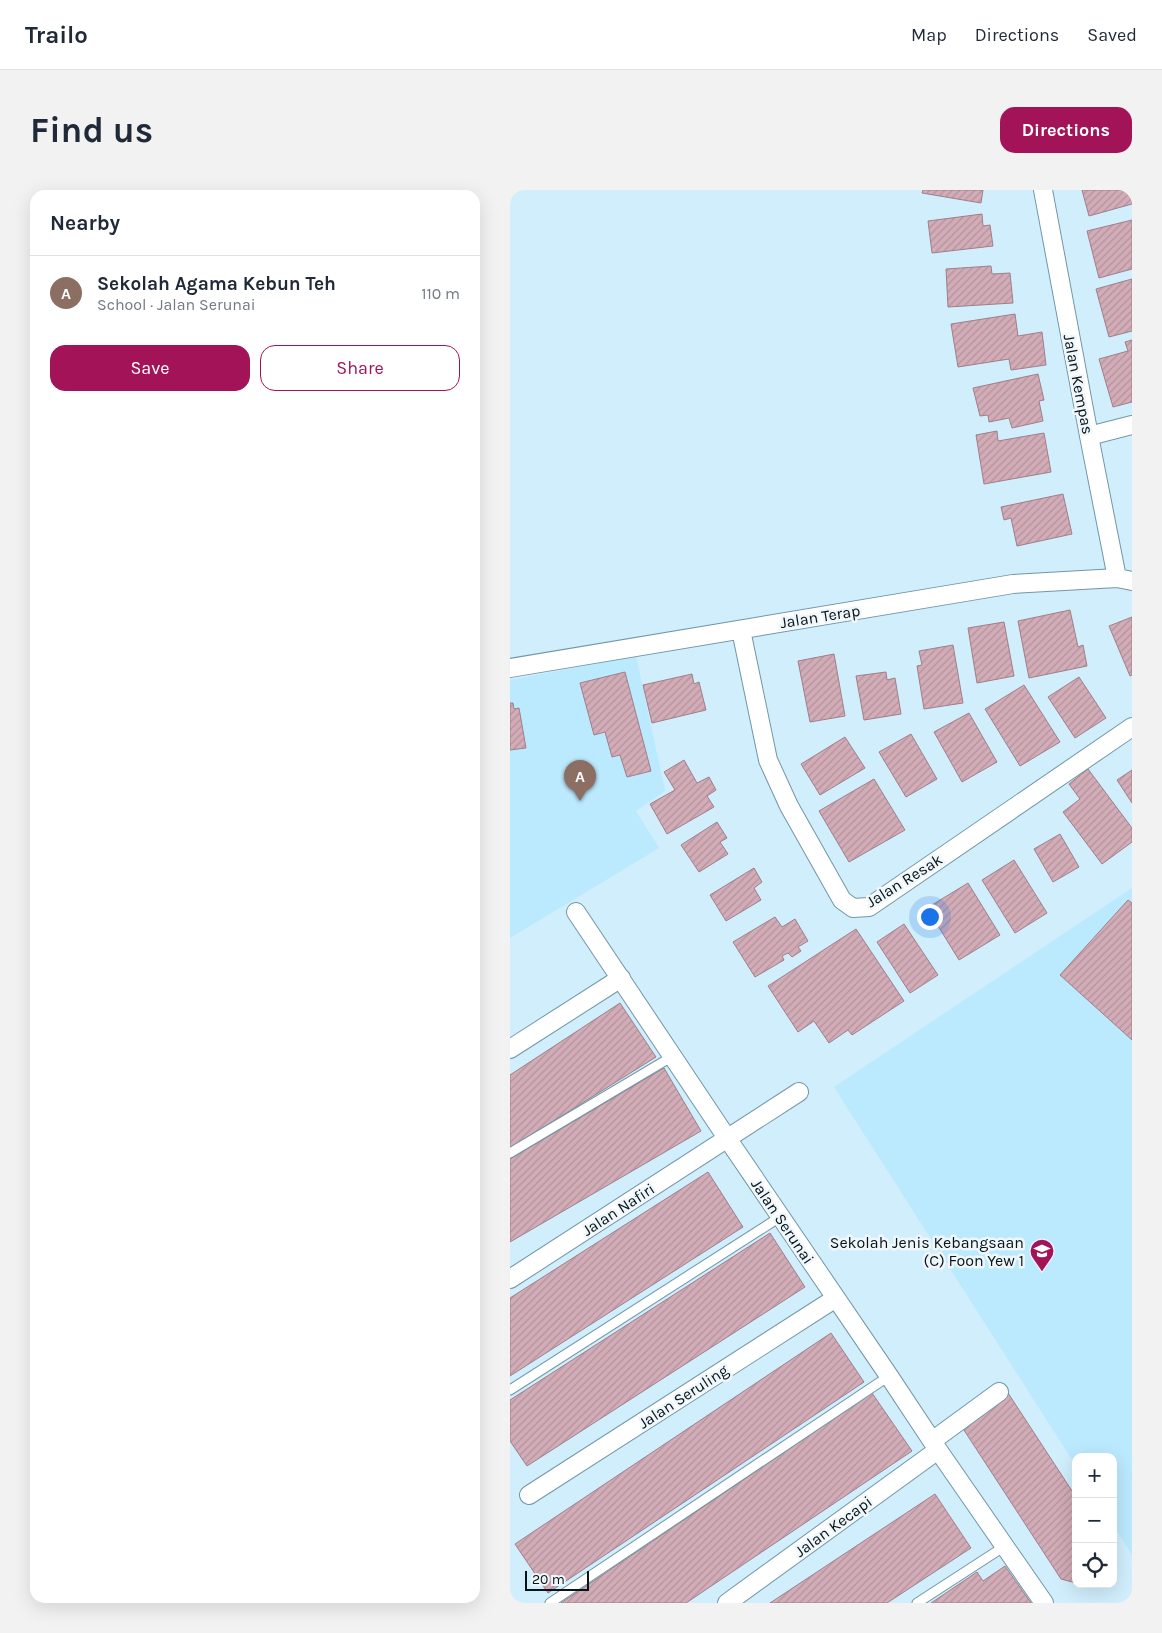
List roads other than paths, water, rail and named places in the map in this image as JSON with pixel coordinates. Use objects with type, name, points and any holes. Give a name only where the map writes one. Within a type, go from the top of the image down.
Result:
[{"type":"street","name":"Jalan Kempas","points":[[1043,190],[1089,436],[1125,579]]},
{"type":"street","points":[[1089,436],[1132,425]]},
{"type":"street","name":"Jalan Terap","points":[[510,668],[1013,584],[1125,579]]},
{"type":"street","name":"Jalan Resak","points":[[740,630],[768,760],[788,806],[842,900],[853,908],[869,907],[1132,727]]},
{"type":"street","name":"Jalan Serunai","points":[[576,912],[935,1446],[1044,1603]]},
{"type":"street","points":[[510,1049],[621,978]]},
{"type":"street","name":"Jalan Nafiri","points":[[510,1279],[799,1092]]},
{"type":"street","name":"Jalan Seruling","points":[[529,1495],[836,1298]]},
{"type":"street","name":"Jalan Kecapi","points":[[728,1603],[935,1446],[999,1392]]},
{"type":"lane","points":[[510,1153],[673,1056]]},
{"type":"lane","points":[[510,1390],[780,1217]]},
{"type":"lane","points":[[550,1603],[889,1376]]},
{"type":"lane","points":[[917,1603],[1006,1546]]},
{"type":"place","name":"Sekolah Agama Kebun Teh","points":[[580,801]]},
{"type":"place","name":"Sekolah Jenis Kebangsaan (C) Foon Yew 1","points":[[1042,1272]]}]
